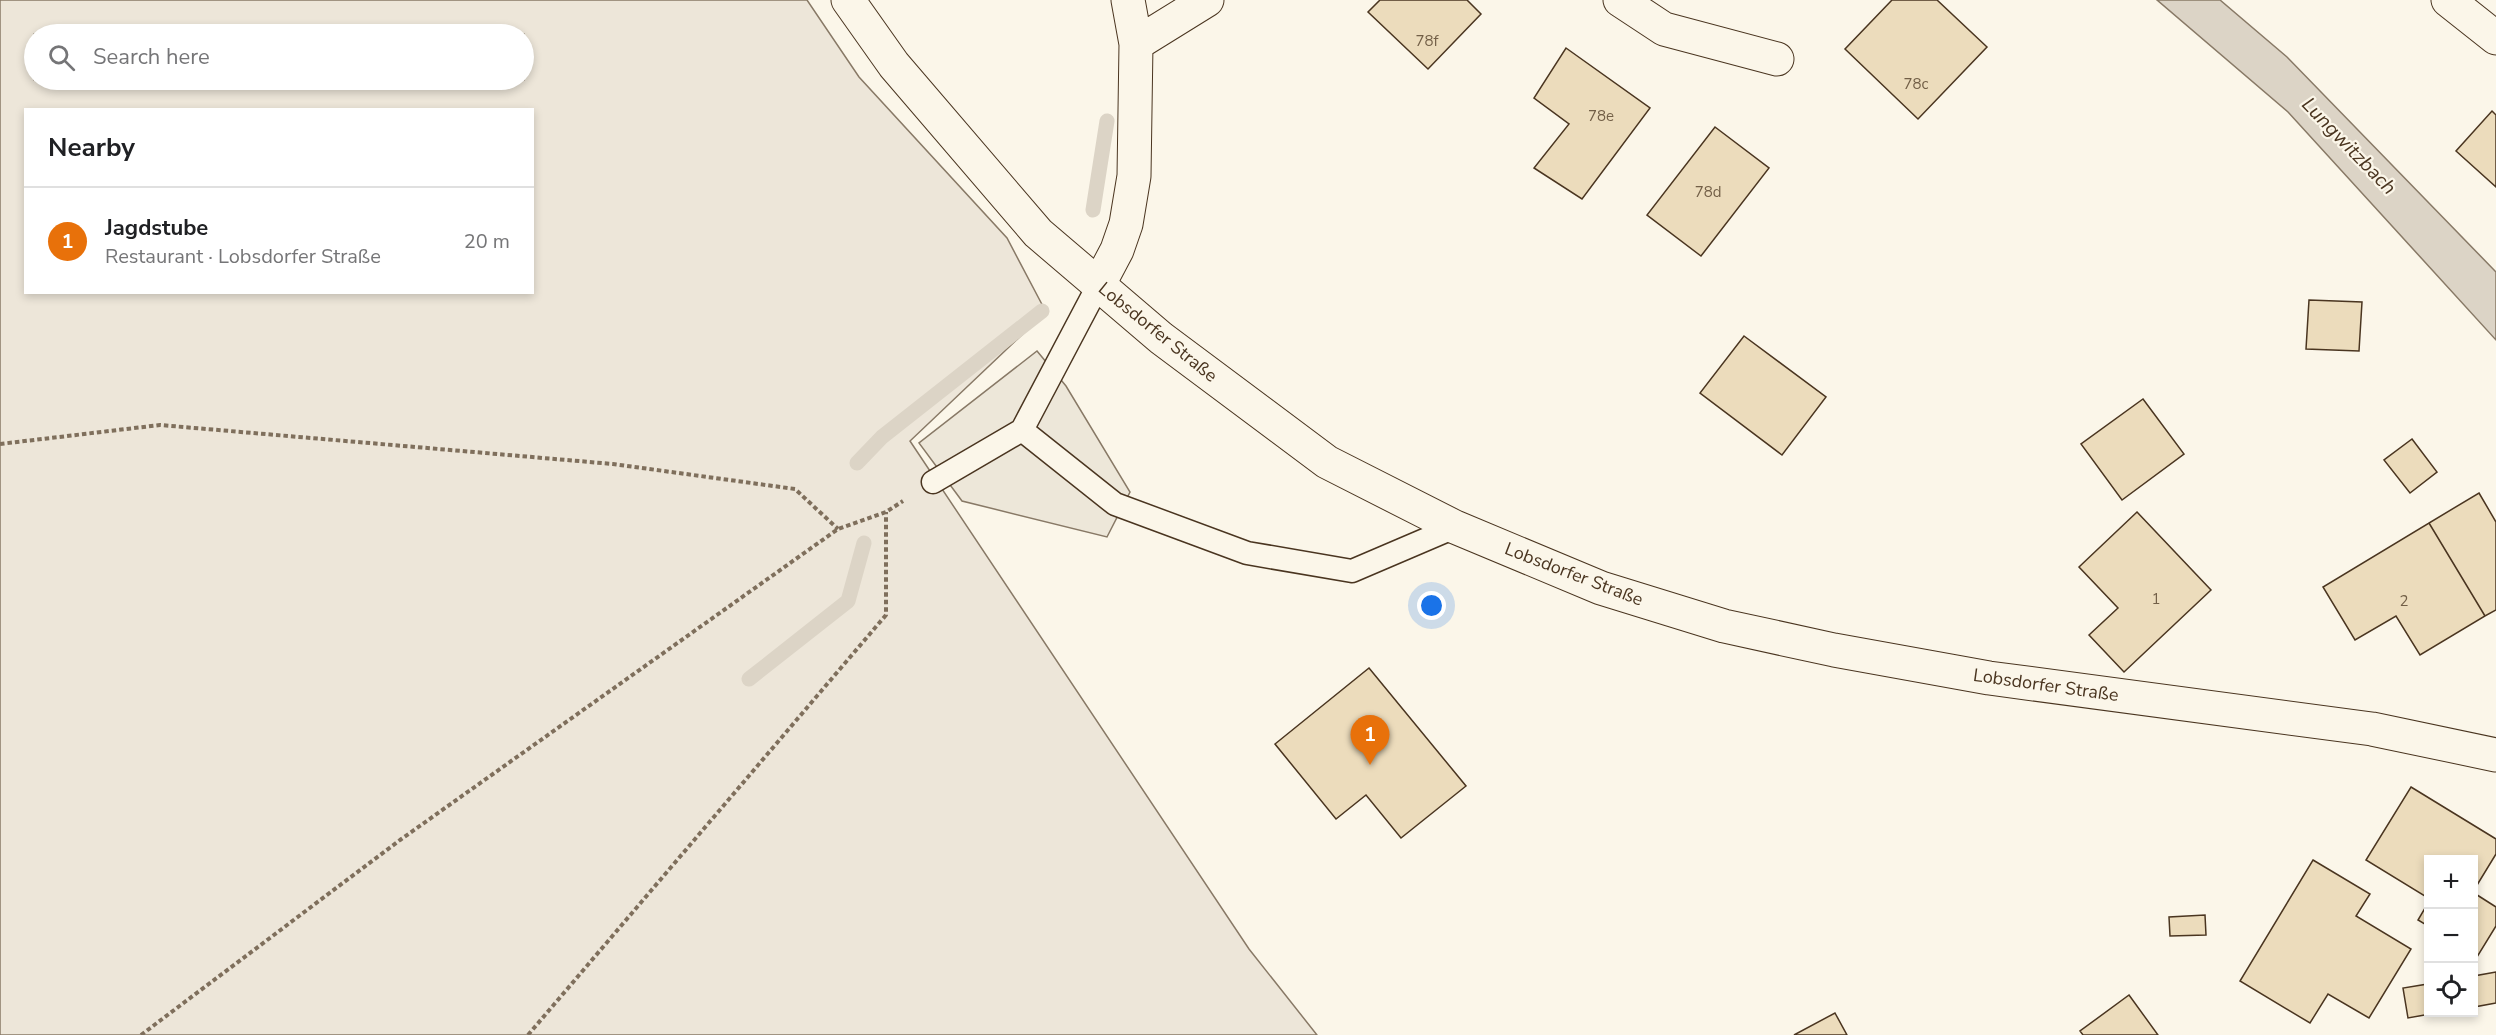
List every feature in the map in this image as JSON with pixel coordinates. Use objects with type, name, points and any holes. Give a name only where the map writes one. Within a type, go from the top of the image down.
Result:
[{"type":"main road","name":"Lobsdorfer Straße","points":[[849,0],[894,65],[1038,233],[1161,338],[1327,462],[1455,527],[1601,588],[1724,626],[1989,678],[2372,729],[2496,755]]},
{"type":"main road","points":[[1099,284],[1126,224],[1134,176],[1136,44],[1128,0]]},
{"type":"main road","points":[[1136,44],[1207,0]]},
{"type":"main road","points":[[1620,0],[1664,29],[1777,59]]},
{"type":"main road","points":[[2448,0],[2496,38]]},
{"type":"lane","points":[[933,482],[1022,430],[1099,284]]},
{"type":"lane","points":[[1022,430],[1114,504],[1247,553],[1352,571],[1455,527]]},
{"type":"path","points":[[0,444],[160,425],[613,464],[795,489],[838,529]]},
{"type":"path","points":[[141,1035],[400,840],[838,529],[886,512],[933,482]]},
{"type":"path","points":[[528,1035],[886,615],[886,512]]},
{"type":"shaded area","points":[[0,0],[807,0],[859,77],[1007,238],[1046,312],[910,441],[1249,949],[1317,1035],[0,1035]]},
{"type":"shaded area","points":[[1037,351],[1066,386],[1130,492],[1107,537],[962,501],[919,443]]},
{"type":"water","name":"Lungwitzbach","points":[[2157,0],[2220,0],[2287,57],[2496,272],[2496,340],[2288,112]]},
{"type":"building","points":[[1380,0],[1467,0],[1481,14],[1428,69],[1368,12]]},
{"type":"building","points":[[1892,0],[1937,0],[1987,47],[1918,119],[1845,49]]},
{"type":"building","points":[[1566,48],[1650,108],[1582,199],[1534,168],[1569,124],[1534,98]]},
{"type":"building","points":[[2492,111],[2496,115],[2496,187],[2456,151]]},
{"type":"building","points":[[1715,127],[1769,168],[1701,256],[1647,215]]},
{"type":"building","points":[[2309,300],[2362,302],[2359,351],[2306,349]]},
{"type":"building","points":[[1744,336],[1826,397],[1782,455],[1700,393]]},
{"type":"building","points":[[2143,399],[2184,454],[2122,500],[2081,444]]},
{"type":"building","points":[[2412,439],[2437,472],[2410,493],[2384,460]]},
{"type":"building","points":[[2479,493],[2496,522],[2496,610],[2485,616],[2429,523]]},
{"type":"building","points":[[2137,512],[2211,590],[2124,672],[2089,635],[2118,608],[2079,567]]},
{"type":"building","points":[[2429,523],[2485,616],[2420,655],[2396,616],[2355,640],[2323,587]]},
{"type":"building","points":[[1369,668],[1466,786],[1401,838],[1366,795],[1336,819],[1275,744]]},
{"type":"building","points":[[2411,787],[2496,839],[2496,854],[2478,883],[2478,855],[2424,855],[2424,896],[2366,860]]},
{"type":"building","points":[[2313,860],[2370,894],[2356,916],[2411,949],[2369,1018],[2328,994],[2310,1023],[2240,981]]},
{"type":"building","points":[[2478,896],[2496,907],[2496,926],[2478,955]]},
{"type":"building","points":[[2424,910],[2424,924],[2418,920]]},
{"type":"building","points":[[2205,915],[2206,935],[2170,936],[2169,917]]},
{"type":"building","points":[[2496,972],[2496,1003],[2478,1006],[2478,975]]},
{"type":"building","points":[[2424,985],[2424,1015],[2408,1018],[2403,988]]},
{"type":"building","points":[[2129,995],[2158,1035],[2083,1035],[2080,1031]]},
{"type":"building","points":[[1835,1013],[1847,1035],[1794,1035]]},
{"type":"waterway","points":[[1093,210],[1107,121]]},
{"type":"waterway","points":[[857,463],[882,437],[1042,311]]},
{"type":"waterway","points":[[749,679],[848,601],[864,543]]},
{"type":"place","name":"Jagdstube","points":[[1370,765]]}]
